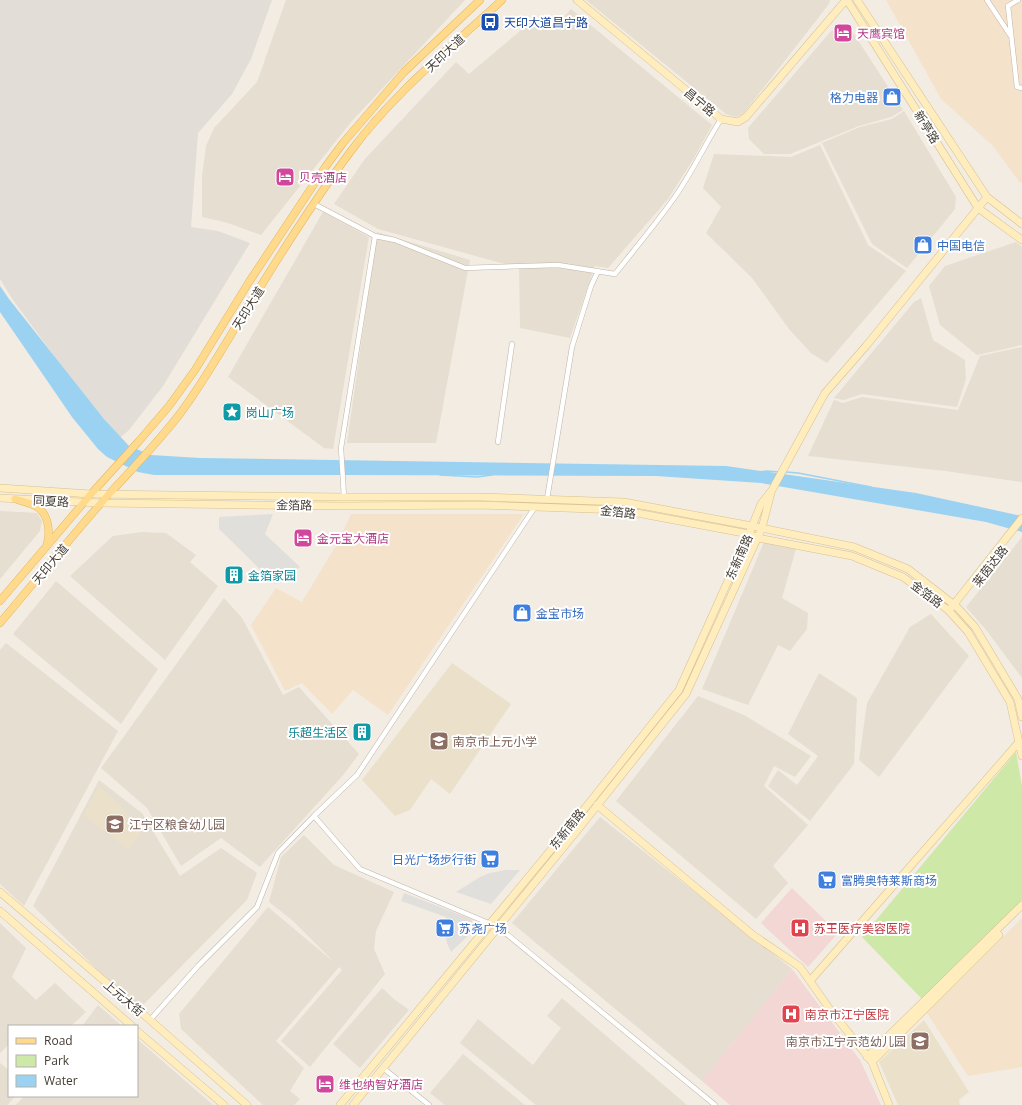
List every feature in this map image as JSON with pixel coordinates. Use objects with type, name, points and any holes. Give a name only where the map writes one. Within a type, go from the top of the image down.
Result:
[{"type":"main road","name":"天印大道","points":[[0,601],[84,502],[139,442],[169,406],[195,370],[249,282],[343,143],[404,72],[480,0]]},
{"type":"main road","name":"天印大道","points":[[0,623],[101,503],[152,449],[178,415],[204,379],[259,289],[314,204],[352,150],[392,104],[502,0]]},
{"type":"main road","name":"昌宁路","points":[[577,0],[721,119],[738,122],[746,117],[846,0]]},
{"type":"main road","name":"新亭路","points":[[846,0],[978,208],[1022,240]]},
{"type":"main road","name":"新亭路","points":[[857,0],[987,197],[1022,224]]},
{"type":"main road","points":[[772,490],[825,393],[866,346],[987,197]]},
{"type":"main road","name":"同夏路","points":[[0,488],[91,494]]},
{"type":"main road","name":"东新南路","points":[[340,1105],[490,924],[679,690],[761,504],[772,490]]},
{"type":"main road","name":"东新南路","points":[[353,1105],[686,694],[758,538],[772,490]]},
{"type":"main road","name":"金箔路","points":[[91,494],[480,497],[624,502],[854,547],[908,569],[956,606],[975,627],[1018,699],[1021,712]]},
{"type":"main road","name":"同夏路","points":[[0,498],[101,503]]},
{"type":"main road","points":[[15,499],[38,506],[46,516],[48,532],[46,548]]},
{"type":"main road","name":"金箔路","points":[[101,503],[342,506],[479,505],[621,510],[749,534],[758,538],[852,556],[903,577],[949,612],[968,632],[1010,702],[1022,756]]},
{"type":"main road","name":"莱茵达路","points":[[949,612],[956,606],[1021,522]]},
{"type":"main road","points":[[810,981],[1019,742]]},
{"type":"main road","points":[[597,805],[752,935],[800,967],[831,1011],[870,1060],[889,1105]]},
{"type":"main road","name":"上元大街","points":[[0,892],[247,1105]]},
{"type":"main road","points":[[870,1060],[1022,906]]},
{"type":"main road","name":"上元大街","points":[[0,911],[131,1025]]},
{"type":"main road","points":[[870,1060],[1022,912]]},
{"type":"main road","name":"上元大街","points":[[138,1032],[224,1105]]},
{"type":"street","points":[[987,0],[1011,36]]},
{"type":"street","points":[[1018,0],[1008,6],[1018,87],[1022,88]]},
{"type":"street","points":[[314,204],[375,236],[396,240],[465,268],[558,264],[615,274],[672,201],[698,161],[721,119]]},
{"type":"street","points":[[344,497],[342,484],[341,448],[375,236]]},
{"type":"street","points":[[547,499],[572,347],[591,286],[598,271]]},
{"type":"street","points":[[498,442],[512,344]]},
{"type":"street","points":[[150,1020],[198,966],[257,907],[278,853],[314,816],[357,776],[535,507]]},
{"type":"street","points":[[314,816],[360,869],[498,927],[715,1105]]},
{"type":"street","points":[[383,1068],[429,1105]]},
{"type":"shaded area","points":[[0,0],[272,0],[251,59],[232,94],[198,133],[191,227],[218,231],[250,243],[163,386],[129,430],[120,438],[71,379],[13,300],[0,279]]},
{"type":"shaded area","points":[[286,0],[465,0],[351,122],[261,235],[228,223],[202,217],[202,176],[206,146],[214,128],[257,82]]},
{"type":"shaded area","points":[[586,0],[830,0],[829,4],[744,113],[736,117],[726,114]]},
{"type":"shaded area","points":[[886,0],[1022,0],[1022,183],[1020,183],[993,146],[941,99]]},
{"type":"shaded area","points":[[571,9],[712,125],[694,158],[668,199],[608,268],[595,266],[570,338],[520,328],[519,268],[378,229],[334,204],[364,160],[456,62],[469,74],[533,20],[547,19],[557,25]]},
{"type":"shaded area","points":[[844,28],[852,31],[903,110],[891,117],[859,126],[790,154],[764,154],[749,139],[748,128],[831,31]]},
{"type":"shaded area","points":[[904,111],[956,197],[955,209],[907,268],[872,244],[822,143],[860,127],[892,119]]},
{"type":"shaded area","points":[[820,145],[868,245],[906,271],[827,363],[811,353],[789,329],[752,278],[706,233],[721,207],[703,188],[714,154],[791,157]]},
{"type":"shaded area","points":[[323,212],[369,237],[333,449],[324,448],[228,377]]},
{"type":"shaded area","points":[[377,232],[470,260],[436,443],[347,443]]},
{"type":"shaded area","points":[[1016,242],[1022,247],[1022,345],[977,355],[940,325],[929,286],[945,266]]},
{"type":"shaded area","points":[[921,298],[933,340],[965,360],[966,379],[957,407],[862,394],[844,400],[834,398],[914,302]]},
{"type":"shaded area","points":[[1022,347],[1022,482],[945,471],[808,456],[834,400],[843,403],[862,397],[958,410],[980,356]]},
{"type":"shaded area","points":[[0,511],[37,513],[42,521],[40,531],[0,579]]},
{"type":"shaded area","points":[[273,514],[265,534],[300,567],[275,584],[219,529],[219,517]]},
{"type":"shaded area","points":[[351,514],[524,514],[388,715],[353,690],[332,714],[302,683],[285,691],[251,625],[276,588],[302,602],[338,542]]},
{"type":"shaded area","points":[[142,532],[166,533],[196,555],[190,562],[218,586],[165,660],[70,576],[113,536]]},
{"type":"shaded area","points":[[1022,537],[1022,678],[987,631],[966,607]]},
{"type":"shaded area","points":[[764,542],[796,549],[782,598],[808,613],[807,629],[790,651],[778,645],[748,705],[702,689]]},
{"type":"shaded area","points":[[56,581],[158,669],[121,724],[13,634]]},
{"type":"shaded area","points":[[224,598],[242,618],[283,695],[299,687],[359,754],[344,774],[260,867],[221,838],[181,866],[147,808],[101,768]]},
{"type":"shaded area","points":[[931,614],[969,656],[879,777],[859,760],[867,703],[910,627]]},
{"type":"shaded area","points":[[6,643],[118,731],[24,906],[0,884],[0,650]]},
{"type":"shaded area","name":"南京市上元小学","points":[[452,663],[511,704],[450,794],[431,779],[410,810],[395,816],[362,780]]},
{"type":"shaded area","points":[[819,673],[857,698],[854,764],[810,821],[768,786],[778,770],[797,785],[818,756],[788,734]]},
{"type":"shaded area","points":[[698,696],[744,715],[811,756],[795,777],[774,766],[764,786],[808,825],[773,866],[788,883],[756,919],[616,801]]},
{"type":"shaded area","points":[[99,780],[142,813],[180,876],[221,848],[257,873],[247,900],[138,1010],[33,906]]},
{"type":"shaded area","name":"江宁区粮食幼儿园","points":[[99,786],[123,809],[140,834],[128,849],[84,815]]},
{"type":"shaded area","points":[[600,817],[792,969],[702,1081],[512,923]]},
{"type":"shaded area","points":[[304,835],[334,865],[394,892],[376,931],[374,949],[385,974],[310,1067],[281,1041],[342,970],[339,967],[276,1041],[304,1068],[290,1091],[300,1099],[294,1105],[263,1105],[181,1029],[179,1014],[268,907],[335,963],[292,920],[269,902],[281,857]]},
{"type":"shaded area","points":[[506,870],[520,870],[491,904],[456,892],[480,877],[490,873]]},
{"type":"shaded area","name":"苏王医疗美容医院","points":[[792,888],[838,933],[808,967],[761,923]]},
{"type":"shaded area","points":[[404,893],[471,919],[475,929],[451,952],[447,943],[445,932],[446,917],[401,901]]},
{"type":"shaded area","points":[[1022,918],[1022,1067],[968,1076],[927,1013]]},
{"type":"shaded area","points":[[0,923],[26,948],[12,977],[36,1000],[55,983],[86,1012],[72,1025],[8,1025],[8,1045],[0,1053]]},
{"type":"shaded area","name":"南京市江宁医院","points":[[792,969],[860,1060],[881,1105],[730,1105],[702,1081]]},
{"type":"shaded area","points":[[382,988],[409,1010],[360,1068],[333,1044]]},
{"type":"shaded area","points":[[562,998],[687,1105],[536,1105],[460,1043],[478,1019],[533,1065],[561,1028],[547,1016]]},
{"type":"shaded area","points":[[98,1005],[121,1025],[83,1025]]},
{"type":"shaded area","name":"南京市江宁示范幼儿园","points":[[924,1020],[969,1092],[959,1100],[960,1105],[898,1105],[879,1062]]},
{"type":"shaded area","points":[[138,1040],[213,1105],[16,1105],[23,1097],[138,1097]]},
{"type":"shaded area","points":[[463,1054],[525,1105],[445,1105],[430,1093]]},
{"type":"shaded area","points":[[0,1063],[8,1069],[8,1097],[14,1097],[8,1105],[0,1105]]},
{"type":"green space","points":[[1016,752],[1022,786],[1022,900],[922,999],[862,937]]},
{"type":"water","points":[[0,286],[104,419],[129,446],[151,455],[200,458],[726,466],[916,493],[1022,516],[1022,532],[986,522],[761,483],[656,476],[154,475],[138,472],[107,457],[98,449],[72,417],[0,312]]},
{"type":"waterway","points":[[760,472],[780,472]]},
{"type":"waterway","points":[[786,472],[871,487]]},
{"type":"waterway","points":[[440,475],[477,477],[492,475]]},
{"type":"place","name":"天印大道昌宁路","points":[[490,22]]},
{"type":"place","name":"天鹰宾馆","points":[[843,33]]},
{"type":"place","name":"格力电器","points":[[892,97]]},
{"type":"place","name":"贝壳酒店","points":[[285,177]]},
{"type":"place","name":"中国电信","points":[[923,245]]},
{"type":"place","name":"岗山广场","points":[[232,412]]},
{"type":"place","name":"金元宝大酒店","points":[[303,538]]},
{"type":"place","name":"金箔家园","points":[[234,575]]},
{"type":"place","name":"金宝市场","points":[[522,613]]},
{"type":"place","name":"乐超生活区","points":[[362,732]]},
{"type":"place","name":"南京市上元小学","points":[[439,741]]},
{"type":"place","name":"江宁区粮食幼儿园","points":[[115,824]]},
{"type":"place","name":"日光广场步行街","points":[[490,859]]},
{"type":"place","name":"富腾奥特莱斯商场","points":[[827,880]]},
{"type":"place","name":"苏尧广场","points":[[445,928]]},
{"type":"place","name":"苏王医疗美容医院","points":[[800,928]]},
{"type":"place","name":"南京市江宁医院","points":[[791,1014]]},
{"type":"place","name":"南京市江宁示范幼儿园","points":[[920,1041]]},
{"type":"place","name":"维也纳智好酒店","points":[[325,1084]]}]
